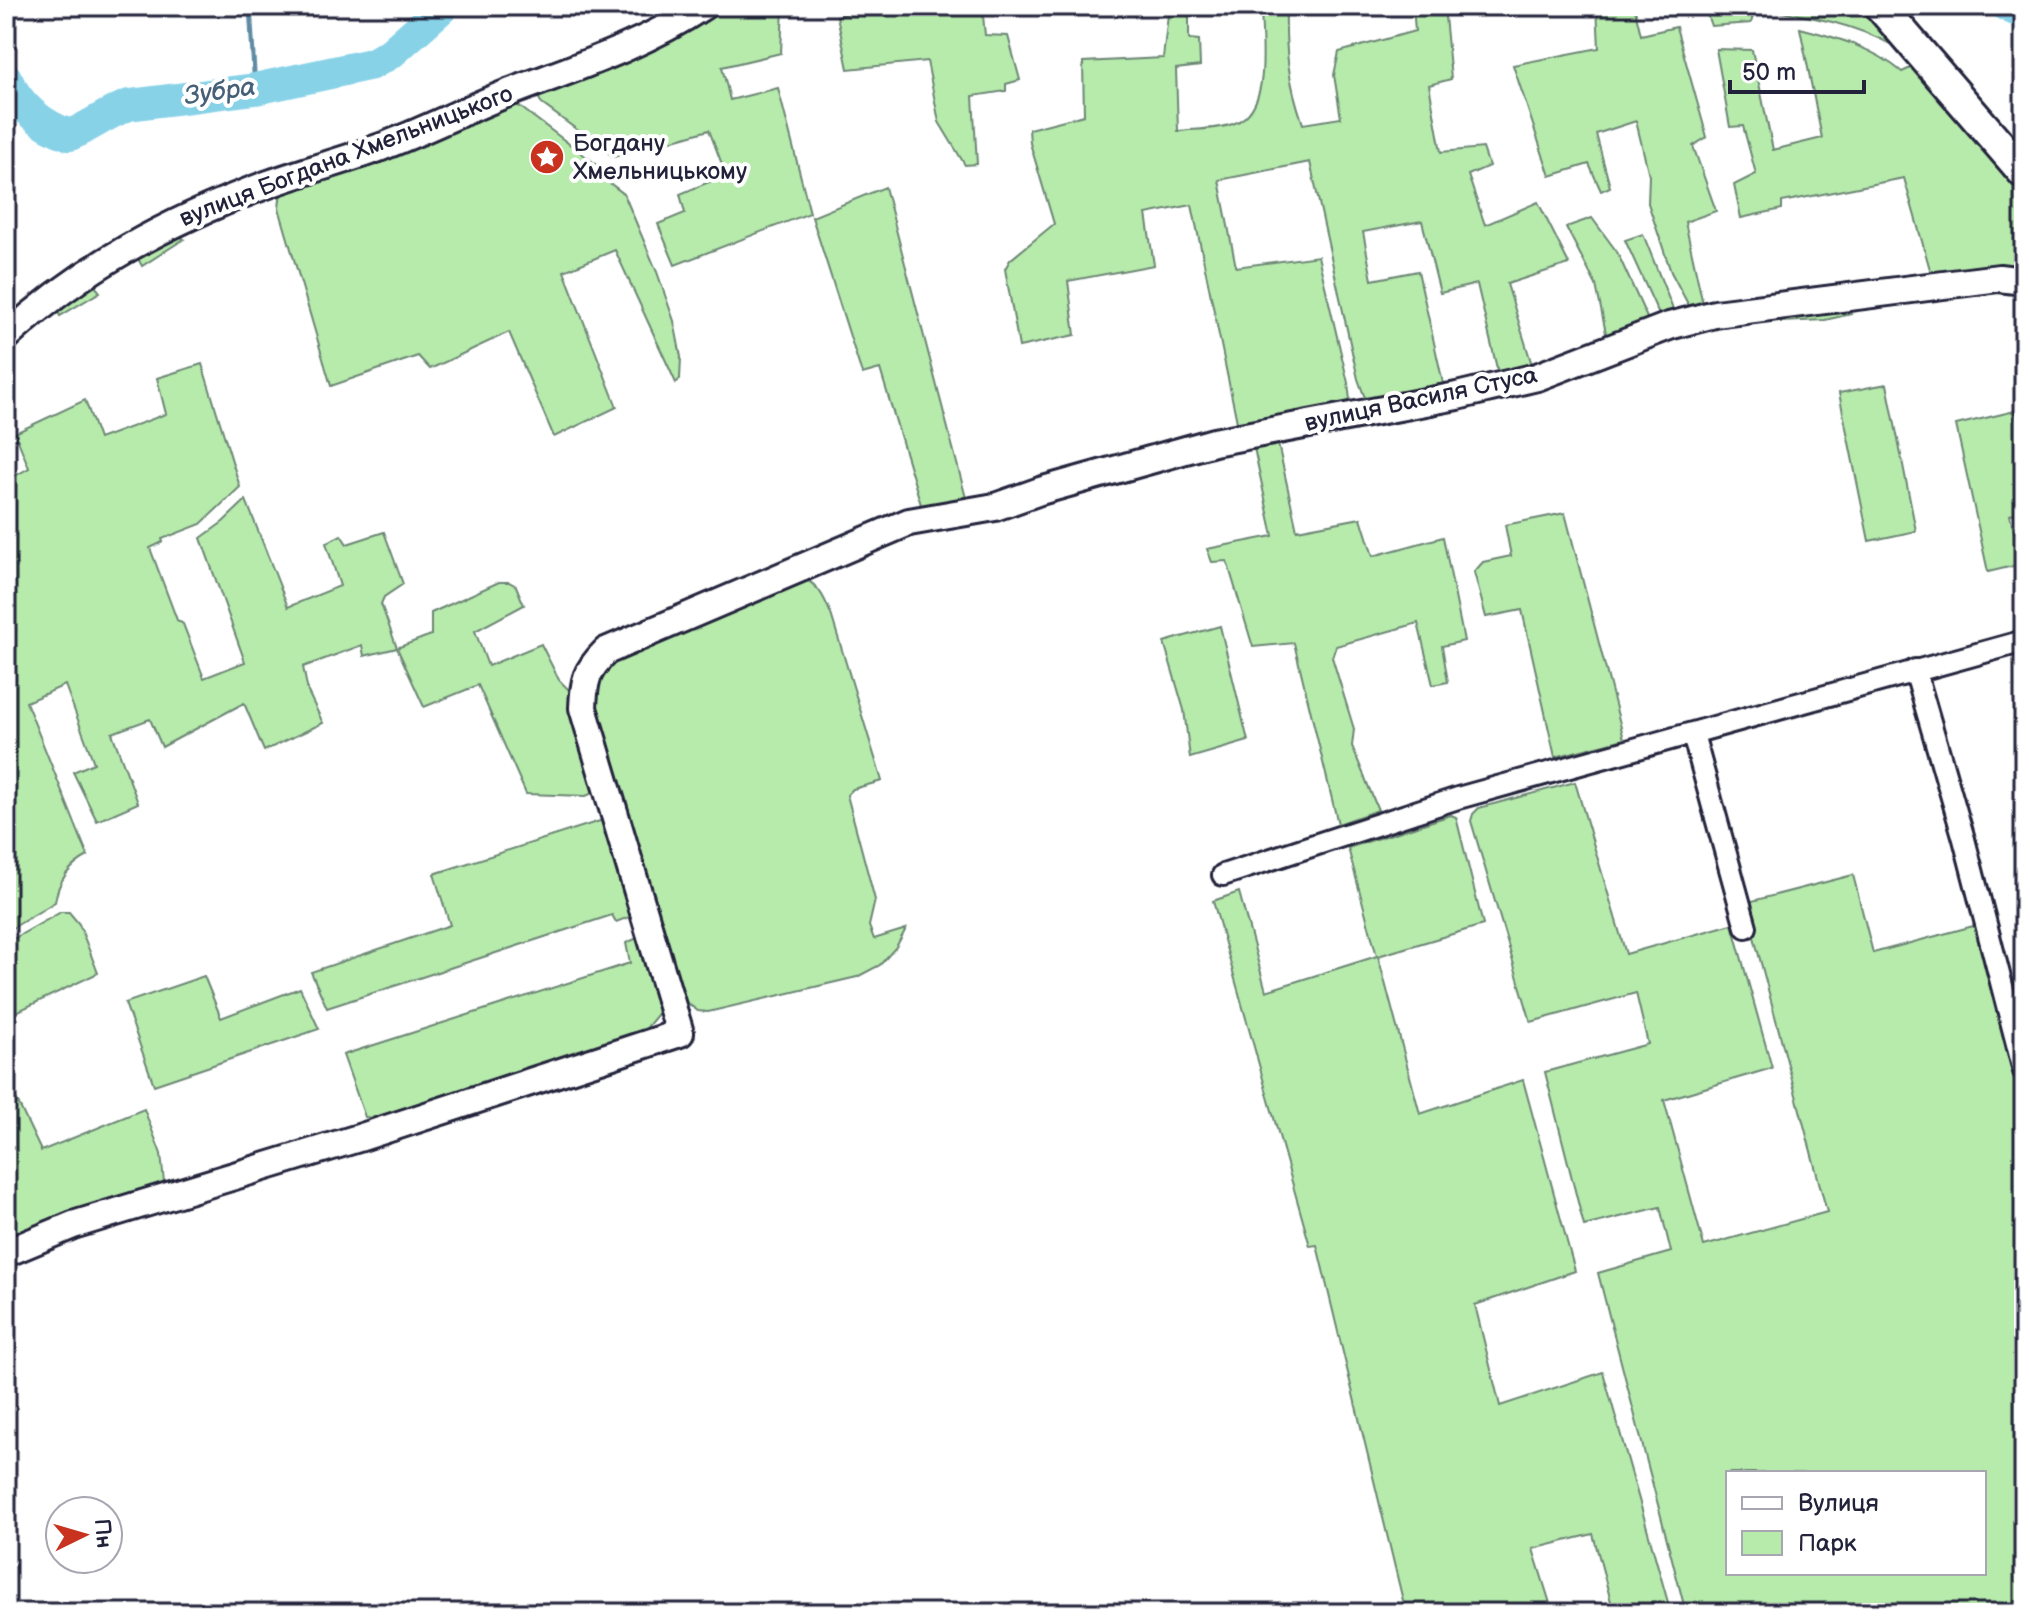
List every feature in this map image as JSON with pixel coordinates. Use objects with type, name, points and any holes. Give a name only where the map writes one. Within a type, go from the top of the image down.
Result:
[{"type":"main road","points":[[1880,6],[2024,173]]},
{"type":"street","name":"вулиця Богдана Хмельницького","points":[[6,337],[41,305],[90,269],[156,231],[266,185],[381,147],[578,67],[653,36],[703,6]]},
{"type":"street","name":"вулиця Василя Стуса","points":[[6,1253],[73,1225],[362,1137],[680,1033],[583,708],[589,667],[606,651],[909,522],[995,507],[1040,491],[1214,442],[1457,396],[1537,377],[1690,319],[1908,288],[1999,278],[2024,281]]},
{"type":"street","points":[[1223,875],[1458,798],[2024,641]]},
{"type":"street","points":[[1915,670],[1964,839],[2024,1071]]},
{"type":"street","points":[[1693,734],[1746,927]]},
{"type":"green space","points":[[716,6],[783,6],[781,53],[722,67],[730,100],[778,88],[810,213],[675,265],[658,224],[685,213],[680,194],[726,175],[709,130],[614,157],[542,104],[537,95],[690,24]]},
{"type":"green space","points":[[877,6],[982,6],[985,35],[1008,36],[1020,80],[1006,84],[1006,91],[973,96],[977,164],[965,165],[939,122],[927,61],[848,69],[837,16]]},
{"type":"green space","points":[[1169,6],[1189,6],[1189,39],[1199,40],[1200,66],[1176,69],[1178,131],[1235,123],[1247,115],[1255,103],[1262,71],[1261,6],[1286,6],[1288,66],[1303,124],[1341,118],[1334,75],[1339,52],[1415,31],[1413,6],[1444,6],[1451,79],[1429,85],[1441,152],[1483,148],[1489,166],[1468,175],[1485,225],[1538,202],[1569,264],[1507,284],[1533,368],[1499,377],[1477,284],[1440,293],[1422,221],[1363,232],[1372,280],[1418,271],[1443,383],[1439,389],[1370,401],[1365,398],[1358,379],[1310,162],[1219,180],[1236,267],[1318,256],[1348,383],[1350,400],[1347,405],[1244,425],[1237,422],[1192,205],[1146,214],[1154,265],[1068,281],[1075,335],[1019,347],[1005,269],[1010,260],[1054,224],[1030,143],[1029,129],[1084,115],[1083,62],[1163,58]]},
{"type":"green space","points":[[1597,6],[1634,6],[1641,35],[1676,27],[1707,137],[1693,146],[1716,211],[1685,222],[1703,304],[1689,306],[1671,272],[1648,203],[1649,175],[1636,121],[1596,134],[1610,187],[1601,191],[1589,164],[1550,176],[1513,65],[1599,48]]},
{"type":"green space","points":[[1704,6],[1862,6],[1871,12],[1907,54],[1854,28],[1775,11],[1755,9],[1751,23],[1711,26]]},
{"type":"green space","points":[[1800,28],[1867,50],[1902,72],[1917,65],[2024,187],[2024,271],[1994,266],[1931,273],[1904,178],[1782,202],[1782,209],[1741,218],[1734,185],[1756,174],[1743,126],[1730,127],[1716,49],[1752,50],[1773,150],[1822,138]]},
{"type":"green space","points":[[519,106],[597,165],[591,169],[624,194],[674,321],[681,357],[680,379],[676,383],[615,250],[564,271],[617,407],[554,437],[509,332],[430,369],[418,356],[331,386],[279,208],[281,191],[504,107]]},
{"type":"green space","points":[[885,187],[966,498],[922,508],[880,369],[862,374],[812,217]]},
{"type":"green space","points":[[1592,218],[1617,252],[1648,320],[1607,338],[1596,285],[1566,227]]},
{"type":"green space","points":[[1643,234],[1674,312],[1660,317],[1625,240]]},
{"type":"green space","points":[[178,235],[184,239],[142,266],[136,255]]},
{"type":"green space","points":[[90,280],[100,292],[60,316],[57,310]]},
{"type":"green space","points":[[1849,310],[1851,314],[1825,320],[1781,322],[1781,319]]},
{"type":"green space","points":[[202,364],[240,487],[201,524],[162,539],[163,542],[150,548],[177,620],[183,624],[204,678],[245,662],[201,538],[246,500],[288,607],[340,586],[326,543],[341,535],[347,544],[384,532],[403,584],[384,597],[381,604],[397,648],[364,656],[362,645],[303,667],[308,692],[323,723],[264,751],[244,703],[162,747],[150,719],[112,733],[138,803],[97,821],[73,772],[94,763],[65,685],[26,702],[88,856],[75,864],[66,875],[55,902],[6,932],[6,481],[29,468],[15,433],[85,400],[99,439],[166,414],[157,378]]},
{"type":"green space","points":[[1887,384],[1916,531],[1869,541],[1839,393]]},
{"type":"green space","points":[[2015,411],[2024,446],[2024,510],[2010,515],[2022,564],[1988,572],[1956,425]]},
{"type":"green space","points":[[1278,444],[1297,530],[1361,518],[1373,556],[1443,537],[1464,641],[1442,646],[1448,682],[1433,685],[1418,623],[1336,646],[1332,657],[1354,729],[1352,746],[1378,810],[1338,824],[1294,643],[1253,647],[1227,561],[1212,562],[1207,549],[1273,536],[1254,448]]},
{"type":"green space","points":[[1565,513],[1624,739],[1555,757],[1522,610],[1486,617],[1474,572],[1483,562],[1511,556],[1505,525]]},
{"type":"green space","points":[[800,577],[816,587],[831,614],[882,781],[853,789],[847,795],[875,900],[869,926],[874,939],[906,929],[896,947],[880,965],[857,977],[708,1012],[698,1011],[679,997],[595,717],[597,672],[611,658]]},
{"type":"green space","points":[[499,582],[516,586],[524,605],[475,631],[488,666],[541,644],[559,680],[571,692],[596,788],[593,793],[586,796],[526,794],[478,685],[424,707],[397,648],[431,635],[431,613]]},
{"type":"green space","points":[[1220,626],[1248,741],[1190,758],[1184,710],[1164,642]]},
{"type":"green space","points":[[1575,782],[1626,954],[1732,924],[1772,1068],[1664,1100],[1704,1246],[1827,1212],[1748,914],[1752,901],[1853,875],[1873,953],[1977,925],[2024,1114],[2024,1613],[1686,1613],[1598,1273],[1671,1252],[1660,1207],[1584,1226],[1545,1072],[1648,1044],[1636,993],[1531,1022],[1471,821],[1479,808]]},
{"type":"green space","points":[[1451,815],[1456,817],[1483,925],[1378,956],[1420,1114],[1523,1080],[1575,1271],[1475,1305],[1500,1406],[1603,1372],[1671,1613],[1614,1613],[1593,1534],[1533,1549],[1553,1613],[1406,1613],[1317,1245],[1310,1246],[1213,901],[1239,892],[1266,991],[1377,956],[1348,848]]},
{"type":"green space","points":[[606,819],[632,916],[616,922],[612,915],[327,1008],[311,972],[450,925],[434,874]]},
{"type":"green space","points":[[61,912],[69,912],[79,924],[98,973],[6,1017],[6,943]]},
{"type":"green space","points":[[640,939],[659,1004],[657,1015],[644,1031],[374,1118],[365,1117],[343,1055],[630,963],[626,943]]},
{"type":"green space","points":[[204,976],[221,1018],[300,988],[319,1029],[154,1085],[125,1003]]},
{"type":"green space","points":[[12,1090],[41,1151],[144,1109],[161,1154],[164,1182],[6,1240],[6,1092]]},
{"type":"waterway","points":[[250,6],[255,89]]},
{"type":"waterway","name":"Зубра","points":[[6,78],[17,97],[32,113],[70,135],[129,105],[255,89],[372,64],[391,53],[444,6]]},
{"type":"waterway","name":"Зубра","points":[[2007,6],[2024,14]]},
{"type":"place","name":"Богдану Хмельницькому","points":[[547,157]]}]
